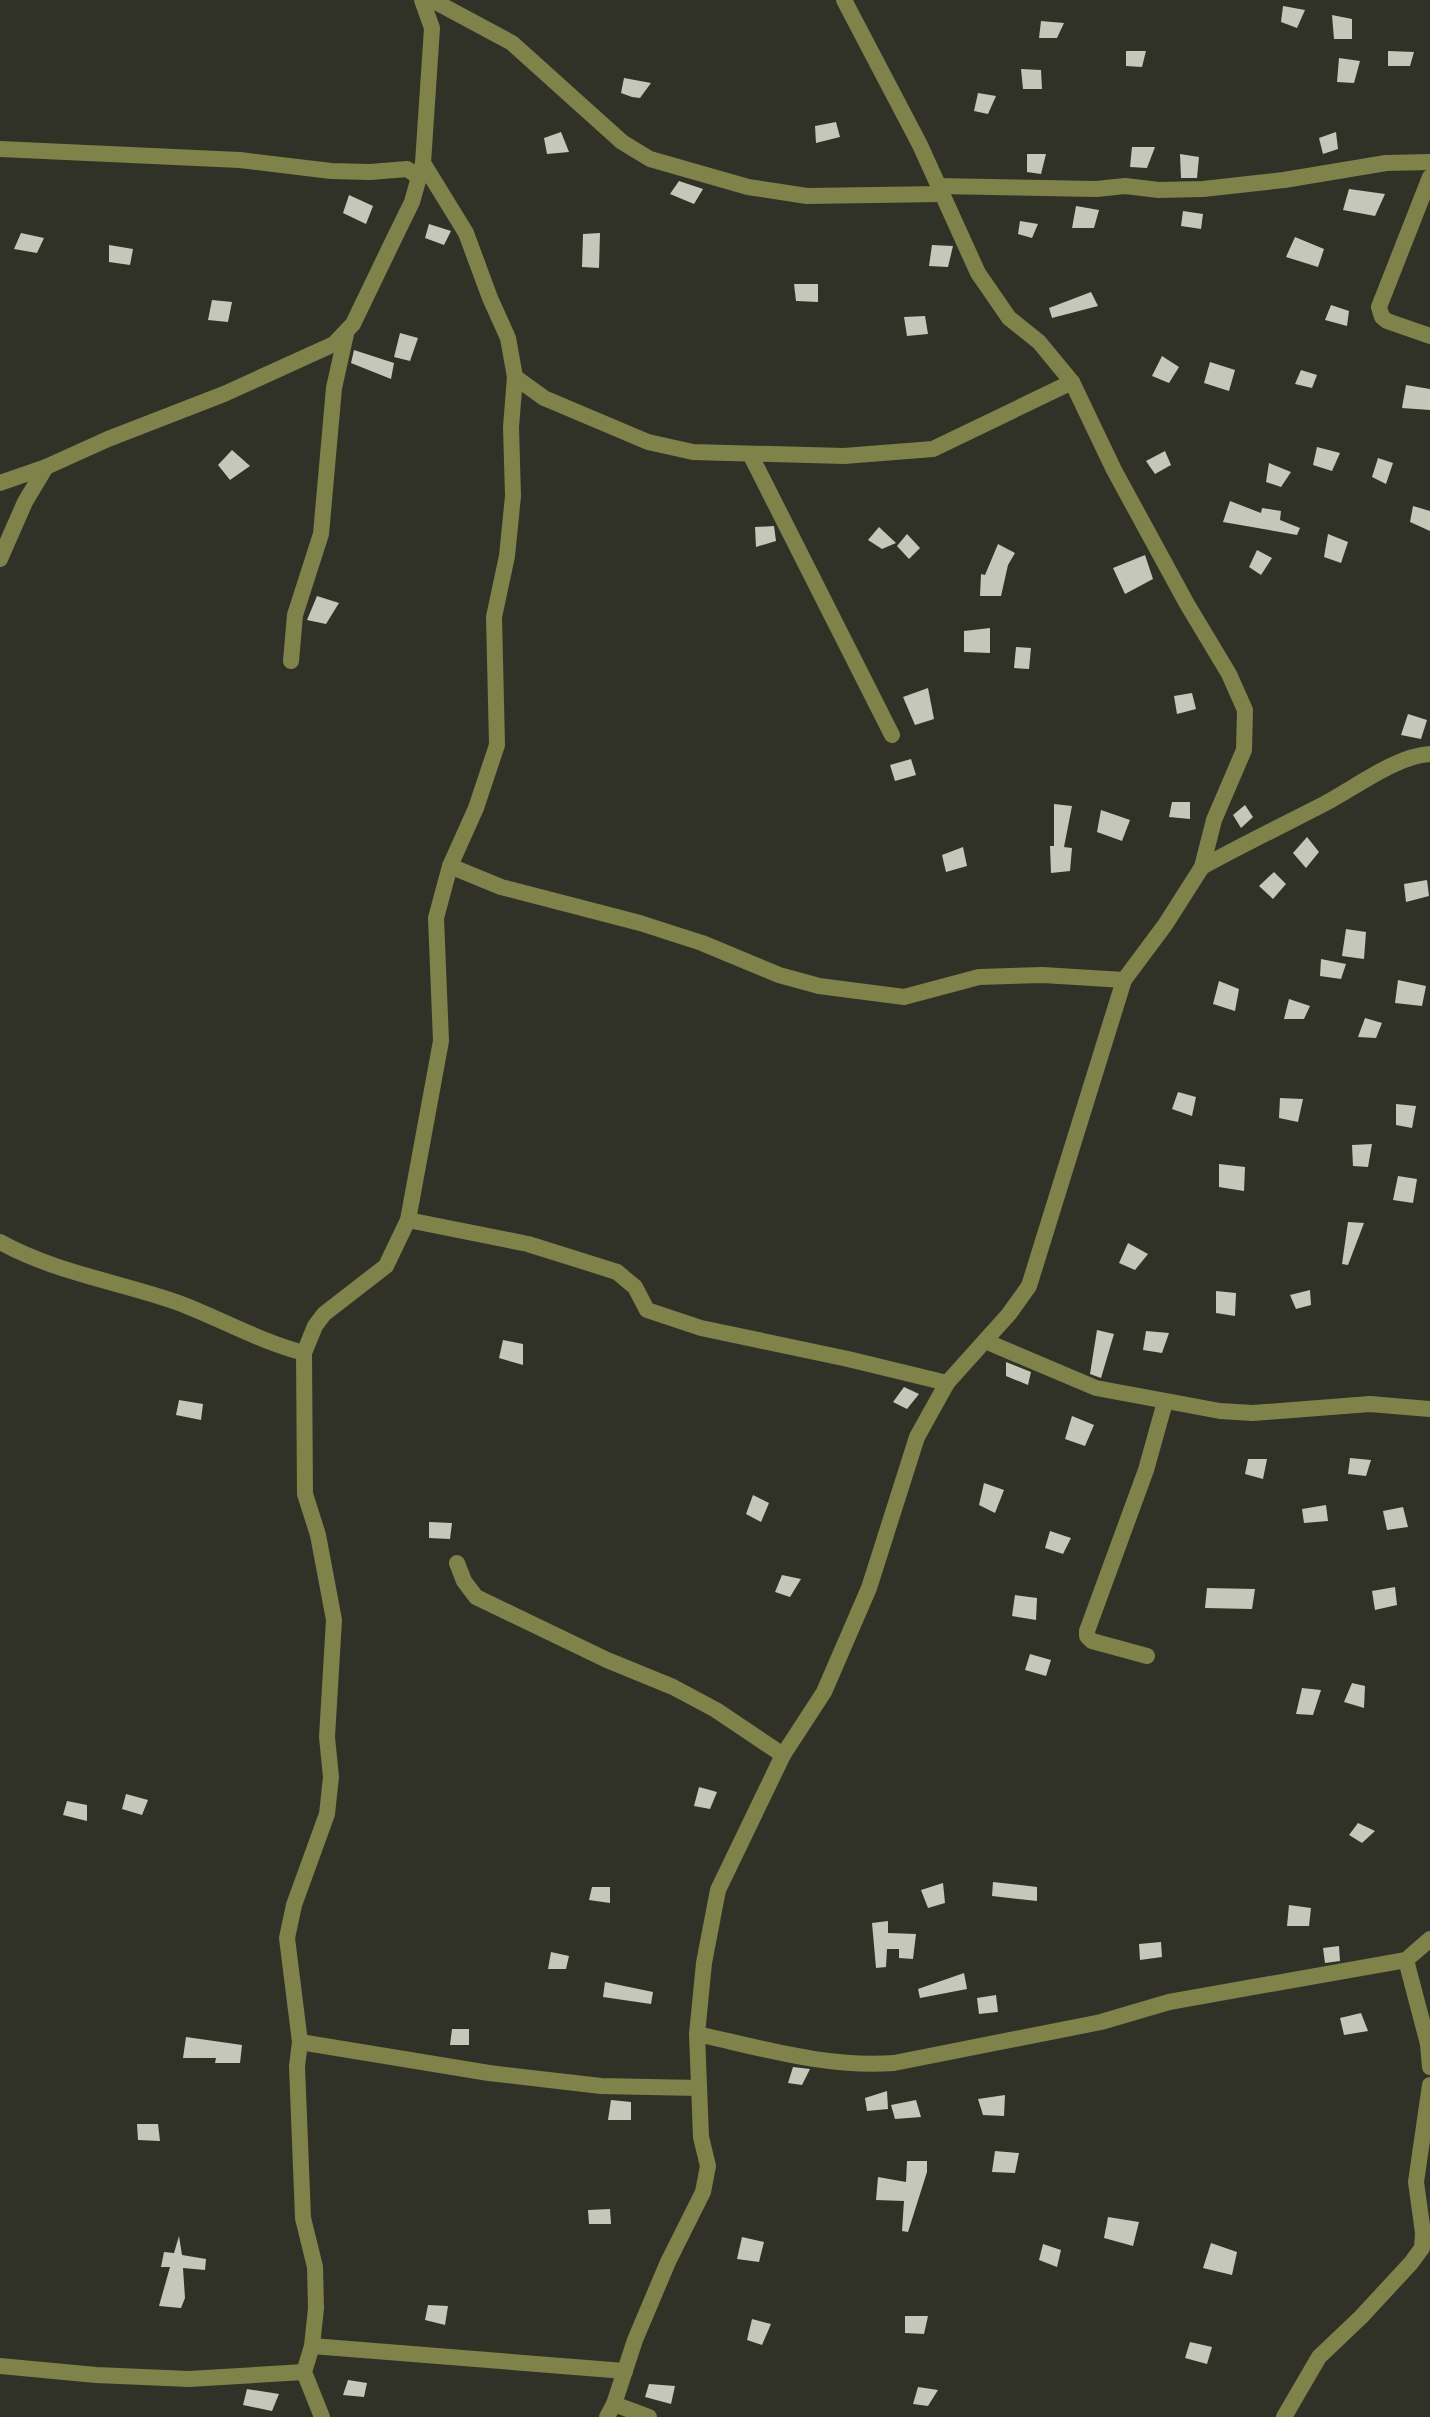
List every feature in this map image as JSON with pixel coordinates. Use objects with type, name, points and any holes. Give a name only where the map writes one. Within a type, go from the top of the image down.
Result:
[{"type":"street","points":[[291,661],[295,615],[321,534],[334,388],[346,334],[391,245],[422,170],[432,28],[422,0]]},
{"type":"street","points":[[432,0],[512,43],[622,142],[650,159],[748,187],[807,196],[1125,186],[1159,190],[1203,189],[1284,180],[1386,163],[1430,162]]},
{"type":"street","points":[[649,2417],[611,2411],[635,2340],[668,2262],[703,2192],[708,2166],[701,2137],[697,2034],[704,1963],[718,1890],[783,1755],[824,1692],[869,1588],[917,1437],[947,1383],[1029,1286],[1124,980],[1165,925],[1202,867],[1214,820],[1244,750],[1245,710],[1229,674],[1114,470],[1072,382],[1039,342],[1009,318],[978,273],[920,145],[844,0]]},
{"type":"street","points":[[0,149],[240,160],[331,171],[422,170]]},
{"type":"street","points":[[322,2417],[304,2372],[312,2346],[316,2308],[315,2267],[303,2218],[297,2066],[300,2042],[287,1938],[294,1905],[327,1814],[331,1777],[327,1737],[334,1620],[318,1535],[305,1494],[304,1353],[315,1326],[324,1314],[386,1266],[408,1220],[441,1041],[436,918],[450,866],[476,808],[497,745],[494,617],[507,556],[513,496],[511,427],[515,377],[508,338],[466,233],[422,170]]},
{"type":"street","points":[[1430,177],[1379,307],[1387,321],[1430,336]]},
{"type":"street","points":[[0,483],[250,383],[324,349],[346,334]]},
{"type":"street","points":[[515,377],[544,398],[648,442],[693,452],[844,456],[933,449],[1072,382]]},
{"type":"street","points":[[750,454],[892,735]]},
{"type":"street","points":[[0,559],[25,502],[46,467]]},
{"type":"street","points":[[1202,867],[1362,781],[1419,754],[1430,754]]},
{"type":"street","points":[[450,866],[501,887],[665,931],[750,961],[779,975],[819,986],[904,997],[979,977],[1043,975],[1124,980]]},
{"type":"street","points":[[408,1220],[528,1244],[617,1272],[635,1287],[647,1310],[701,1328],[947,1383]]},
{"type":"street","points":[[0,1242],[51,1265],[179,1303],[281,1347],[304,1353]]},
{"type":"street","points":[[985,1341],[1096,1388],[1220,1411],[1253,1413],[1370,1404],[1430,1409]]},
{"type":"street","points":[[1147,1656],[1092,1641],[1087,1631],[1146,1470],[1165,1402]]},
{"type":"street","points":[[457,1563],[464,1581],[476,1597],[607,1660],[673,1687],[716,1710],[783,1755]]},
{"type":"street","points":[[697,2034],[828,2063],[894,2063],[1101,2022],[1169,2002],[1406,1960],[1430,1939]]},
{"type":"street","points":[[1406,1960],[1428,2044],[1430,2067]]},
{"type":"street","points":[[300,2042],[545,2080],[601,2086],[699,2088]]},
{"type":"street","points":[[1284,2417],[1319,2357],[1381,2295],[1422,2248],[1416,2182],[1430,2085]]},
{"type":"street","points":[[312,2346],[625,2371]]},
{"type":"street","points":[[0,2366],[189,2379],[304,2372]]},
{"type":"building","points":[[1283,6],[1305,10],[1297,28],[1281,22]]},
{"type":"building","points":[[1332,15],[1352,19],[1352,39],[1334,39]]},
{"type":"building","points":[[1041,21],[1064,23],[1057,38],[1039,38]]},
{"type":"building","points":[[1126,51],[1146,51],[1142,67],[1126,66]]},
{"type":"building","points":[[1388,51],[1414,52],[1410,66],[1388,66]]},
{"type":"building","points":[[1339,58],[1360,61],[1354,83],[1337,82]]},
{"type":"building","points":[[1021,69],[1041,70],[1042,89],[1023,89]]},
{"type":"building","points":[[624,78],[651,83],[640,98],[632,97],[621,93]]},
{"type":"building","points":[[978,93],[996,96],[988,114],[974,111]]},
{"type":"building","points":[[836,122],[840,137],[816,143],[815,126]]},
{"type":"building","points":[[561,132],[569,152],[547,154],[544,138]]},
{"type":"building","points":[[1336,132],[1338,149],[1323,154],[1319,138]]},
{"type":"building","points":[[1132,147],[1155,147],[1147,168],[1130,167]]},
{"type":"building","points":[[1027,154],[1046,154],[1041,174],[1027,172]]},
{"type":"building","points":[[1180,154],[1199,157],[1197,178],[1181,178]]},
{"type":"building","points":[[679,181],[703,189],[694,204],[670,194]]},
{"type":"building","points":[[1349,189],[1385,194],[1375,216],[1343,210]]},
{"type":"building","points":[[349,195],[373,206],[366,224],[343,213]]},
{"type":"building","points":[[1076,206],[1099,210],[1094,228],[1072,228]]},
{"type":"building","points":[[1183,211],[1203,214],[1201,229],[1181,226]]},
{"type":"building","points":[[1020,221],[1038,224],[1032,238],[1018,234]]},
{"type":"building","points":[[429,224],[451,231],[444,245],[425,238]]},
{"type":"building","points":[[21,233],[44,238],[37,253],[14,249]]},
{"type":"building","points":[[600,233],[599,268],[582,267],[583,234]]},
{"type":"building","points":[[1295,237],[1324,249],[1318,267],[1286,257]]},
{"type":"building","points":[[109,245],[133,249],[130,265],[109,262]]},
{"type":"building","points":[[932,245],[953,246],[948,267],[929,266]]},
{"type":"building","points":[[794,284],[818,284],[818,302],[796,301]]},
{"type":"building","points":[[1091,292],[1098,306],[1052,318],[1049,308]]},
{"type":"building","points":[[212,300],[232,302],[228,322],[208,320]]},
{"type":"building","points":[[1331,305],[1349,311],[1347,326],[1325,320]]},
{"type":"building","points":[[925,316],[928,334],[907,336],[904,317]]},
{"type":"building","points":[[400,333],[418,338],[410,361],[394,357]]},
{"type":"building","points":[[354,350],[394,363],[391,379],[351,363]]},
{"type":"building","points":[[1162,356],[1179,367],[1169,383],[1152,376]]},
{"type":"building","points":[[1210,362],[1235,370],[1229,391],[1204,383]]},
{"type":"building","points":[[1301,370],[1317,375],[1312,388],[1295,384]]},
{"type":"building","points":[[1406,385],[1430,389],[1430,410],[1402,408]]},
{"type":"building","points":[[1317,447],[1340,453],[1332,471],[1313,465]]},
{"type":"building","points":[[232,450],[250,466],[230,480],[218,465]]},
{"type":"building","points":[[1165,451],[1171,465],[1155,474],[1146,461]]},
{"type":"building","points":[[1378,458],[1393,463],[1386,484],[1372,477]]},
{"type":"building","points":[[1269,463],[1291,472],[1281,487],[1266,482]]},
{"type":"building","points":[[1230,501],[1261,513],[1262,508],[1281,511],[1280,520],[1300,528],[1297,535],[1223,522]]},
{"type":"building","points":[[1413,506],[1430,511],[1430,531],[1410,522]]},
{"type":"building","points":[[774,526],[776,541],[756,547],[755,527]]},
{"type":"building","points":[[879,527],[896,543],[882,549],[868,540]]},
{"type":"building","points":[[907,534],[920,548],[909,559],[897,546]]},
{"type":"building","points":[[1328,534],[1348,542],[1341,563],[1324,557]]},
{"type":"building","points":[[998,544],[1015,553],[1008,565],[1001,596],[980,596],[981,574],[985,575]]},
{"type":"building","points":[[1257,550],[1272,558],[1261,575],[1249,567]]},
{"type":"building","points":[[1145,555],[1153,579],[1125,594],[1113,568]]},
{"type":"building","points":[[317,596],[339,603],[326,624],[307,620]]},
{"type":"building","points":[[990,628],[990,653],[964,652],[964,631]]},
{"type":"building","points":[[1016,647],[1031,648],[1029,669],[1014,668]]},
{"type":"building","points":[[928,688],[934,719],[915,725],[903,697]]},
{"type":"building","points":[[1192,693],[1196,709],[1177,714],[1174,696]]},
{"type":"building","points":[[1408,714],[1427,720],[1421,739],[1401,735]]},
{"type":"building","points":[[911,759],[916,775],[895,781],[890,765]]},
{"type":"building","points":[[1172,802],[1190,802],[1190,819],[1169,817]]},
{"type":"building","points":[[1054,804],[1072,806],[1064,847],[1072,848],[1070,871],[1051,873],[1050,846],[1054,846]]},
{"type":"building","points":[[1245,805],[1253,817],[1241,828],[1233,815]]},
{"type":"building","points":[[1101,810],[1130,820],[1122,841],[1097,832]]},
{"type":"building","points":[[1307,837],[1319,852],[1306,868],[1293,853]]},
{"type":"building","points":[[963,847],[967,866],[946,872],[942,855]]},
{"type":"building","points":[[1274,872],[1286,884],[1273,899],[1259,886]]},
{"type":"building","points":[[1427,880],[1429,896],[1406,902],[1404,884]]},
{"type":"building","points":[[1346,929],[1366,932],[1364,959],[1342,956]]},
{"type":"building","points":[[1321,959],[1346,964],[1341,979],[1320,976]]},
{"type":"building","points":[[1398,980],[1426,986],[1422,1006],[1395,1003]]},
{"type":"building","points":[[1219,981],[1239,989],[1235,1011],[1213,1004]]},
{"type":"building","points":[[1289,999],[1310,1006],[1304,1019],[1284,1019]]},
{"type":"building","points":[[1365,1018],[1382,1023],[1376,1038],[1358,1037]]},
{"type":"building","points":[[1178,1092],[1196,1097],[1192,1116],[1172,1109]]},
{"type":"building","points":[[1280,1098],[1303,1099],[1298,1122],[1279,1118]]},
{"type":"building","points":[[1396,1104],[1416,1106],[1412,1128],[1396,1125]]},
{"type":"building","points":[[1372,1144],[1368,1167],[1353,1166],[1352,1145]]},
{"type":"building","points":[[1219,1164],[1245,1167],[1244,1191],[1219,1187]]},
{"type":"building","points":[[1398,1176],[1417,1179],[1413,1203],[1393,1200]]},
{"type":"building","points":[[1348,1222],[1364,1223],[1348,1265],[1342,1264]]},
{"type":"building","points":[[1128,1243],[1148,1254],[1135,1270],[1119,1263]]},
{"type":"building","points":[[1310,1290],[1311,1305],[1296,1309],[1290,1295]]},
{"type":"building","points":[[1216,1291],[1236,1293],[1235,1316],[1216,1313]]},
{"type":"building","points":[[1097,1330],[1114,1334],[1101,1378],[1090,1374]]},
{"type":"building","points":[[1146,1331],[1169,1333],[1162,1353],[1143,1350]]},
{"type":"building","points":[[503,1340],[523,1344],[523,1365],[499,1358]]},
{"type":"building","points":[[1006,1362],[1031,1372],[1028,1385],[1006,1376]]},
{"type":"building","points":[[904,1387],[919,1394],[907,1409],[893,1402]]},
{"type":"building","points":[[179,1400],[203,1404],[201,1420],[176,1415]]},
{"type":"building","points":[[1072,1416],[1094,1425],[1085,1446],[1065,1439]]},
{"type":"building","points":[[1350,1458],[1371,1460],[1366,1476],[1348,1474]]},
{"type":"building","points":[[1248,1459],[1267,1459],[1263,1479],[1245,1474]]},
{"type":"building","points":[[984,1483],[1004,1490],[995,1513],[979,1505]]},
{"type":"building","points":[[753,1495],[769,1503],[761,1522],[746,1514]]},
{"type":"building","points":[[1326,1505],[1328,1521],[1304,1523],[1302,1509]]},
{"type":"building","points":[[1403,1507],[1408,1527],[1387,1530],[1383,1511]]},
{"type":"building","points":[[429,1522],[452,1523],[450,1539],[429,1538]]},
{"type":"building","points":[[1050,1531],[1071,1538],[1063,1554],[1045,1548]]},
{"type":"building","points":[[782,1575],[801,1579],[790,1597],[775,1592]]},
{"type":"building","points":[[1395,1587],[1397,1605],[1375,1610],[1372,1591]]},
{"type":"building","points":[[1207,1588],[1255,1589],[1252,1609],[1205,1608]]},
{"type":"building","points":[[1015,1595],[1037,1598],[1036,1620],[1012,1616]]},
{"type":"building","points":[[1030,1654],[1051,1660],[1046,1676],[1025,1670]]},
{"type":"building","points":[[1352,1683],[1365,1686],[1364,1708],[1344,1702]]},
{"type":"building","points":[[1302,1688],[1321,1690],[1313,1715],[1296,1714]]},
{"type":"building","points":[[699,1787],[717,1792],[710,1809],[694,1806]]},
{"type":"building","points":[[126,1794],[148,1800],[142,1815],[122,1809]]},
{"type":"building","points":[[67,1801],[87,1805],[87,1821],[63,1815]]},
{"type":"building","points":[[1358,1823],[1375,1831],[1362,1843],[1349,1835]]},
{"type":"building","points":[[993,1882],[1037,1887],[1037,1901],[992,1896]]},
{"type":"building","points":[[943,1883],[945,1903],[928,1908],[921,1890]]},
{"type":"building","points":[[592,1887],[610,1887],[610,1903],[589,1900]]},
{"type":"building","points":[[1289,1905],[1311,1908],[1309,1926],[1287,1926]]},
{"type":"building","points":[[888,1921],[888,1933],[916,1934],[913,1959],[899,1958],[899,1949],[887,1949],[886,1967],[876,1968],[872,1923]]},
{"type":"building","points":[[1161,1942],[1162,1957],[1140,1960],[1139,1944]]},
{"type":"building","points":[[1339,1946],[1340,1961],[1325,1963],[1323,1948]]},
{"type":"building","points":[[551,1952],[569,1956],[566,1969],[548,1969]]},
{"type":"building","points":[[964,1973],[967,1989],[920,1998],[918,1989]]},
{"type":"building","points":[[605,1982],[653,1992],[651,2004],[603,1997]]},
{"type":"building","points":[[996,1995],[998,2012],[979,2014],[977,1998]]},
{"type":"building","points":[[1361,2013],[1368,2031],[1344,2035],[1340,2018]]},
{"type":"building","points":[[452,2029],[469,2029],[469,2045],[450,2045]]},
{"type":"building","points":[[186,2037],[242,2045],[240,2063],[215,2063],[216,2058],[183,2058]]},
{"type":"building","points":[[793,2067],[810,2069],[802,2085],[788,2083]]},
{"type":"building","points":[[887,2091],[888,2109],[867,2111],[865,2098]]},
{"type":"building","points":[[1005,2095],[1004,2116],[983,2115],[978,2099]]},
{"type":"building","points":[[611,2100],[631,2102],[631,2120],[608,2120]]},
{"type":"building","points":[[916,2100],[921,2117],[895,2119],[891,2105]]},
{"type":"building","points":[[137,2124],[158,2124],[160,2141],[138,2140]]},
{"type":"building","points":[[995,2151],[1019,2153],[1015,2173],[992,2172]]},
{"type":"building","points":[[907,2161],[927,2161],[927,2172],[908,2232],[902,2231],[904,2201],[876,2200],[878,2177],[906,2182]]},
{"type":"building","points":[[610,2209],[611,2224],[589,2224],[588,2210]]},
{"type":"building","points":[[1108,2217],[1139,2222],[1133,2246],[1104,2238]]},
{"type":"building","points":[[179,2236],[182,2255],[206,2259],[205,2270],[183,2268],[185,2298],[181,2308],[159,2306],[170,2267],[161,2267],[164,2252],[174,2253]]},
{"type":"building","points":[[742,2237],[764,2242],[759,2262],[737,2259]]},
{"type":"building","points":[[1211,2243],[1237,2252],[1232,2275],[1203,2268]]},
{"type":"building","points":[[1043,2244],[1061,2250],[1057,2267],[1039,2260]]},
{"type":"building","points":[[428,2305],[448,2306],[445,2325],[425,2320]]},
{"type":"building","points":[[905,2316],[928,2316],[924,2334],[905,2333]]},
{"type":"building","points":[[752,2319],[771,2324],[762,2345],[747,2340]]},
{"type":"building","points":[[1190,2342],[1212,2347],[1207,2364],[1185,2358]]},
{"type":"building","points":[[348,2380],[367,2383],[364,2397],[343,2395]]},
{"type":"building","points":[[649,2384],[675,2386],[671,2404],[645,2397]]},
{"type":"building","points":[[918,2387],[938,2390],[928,2406],[913,2404]]},
{"type":"building","points":[[247,2389],[279,2394],[272,2411],[243,2405]]}]
